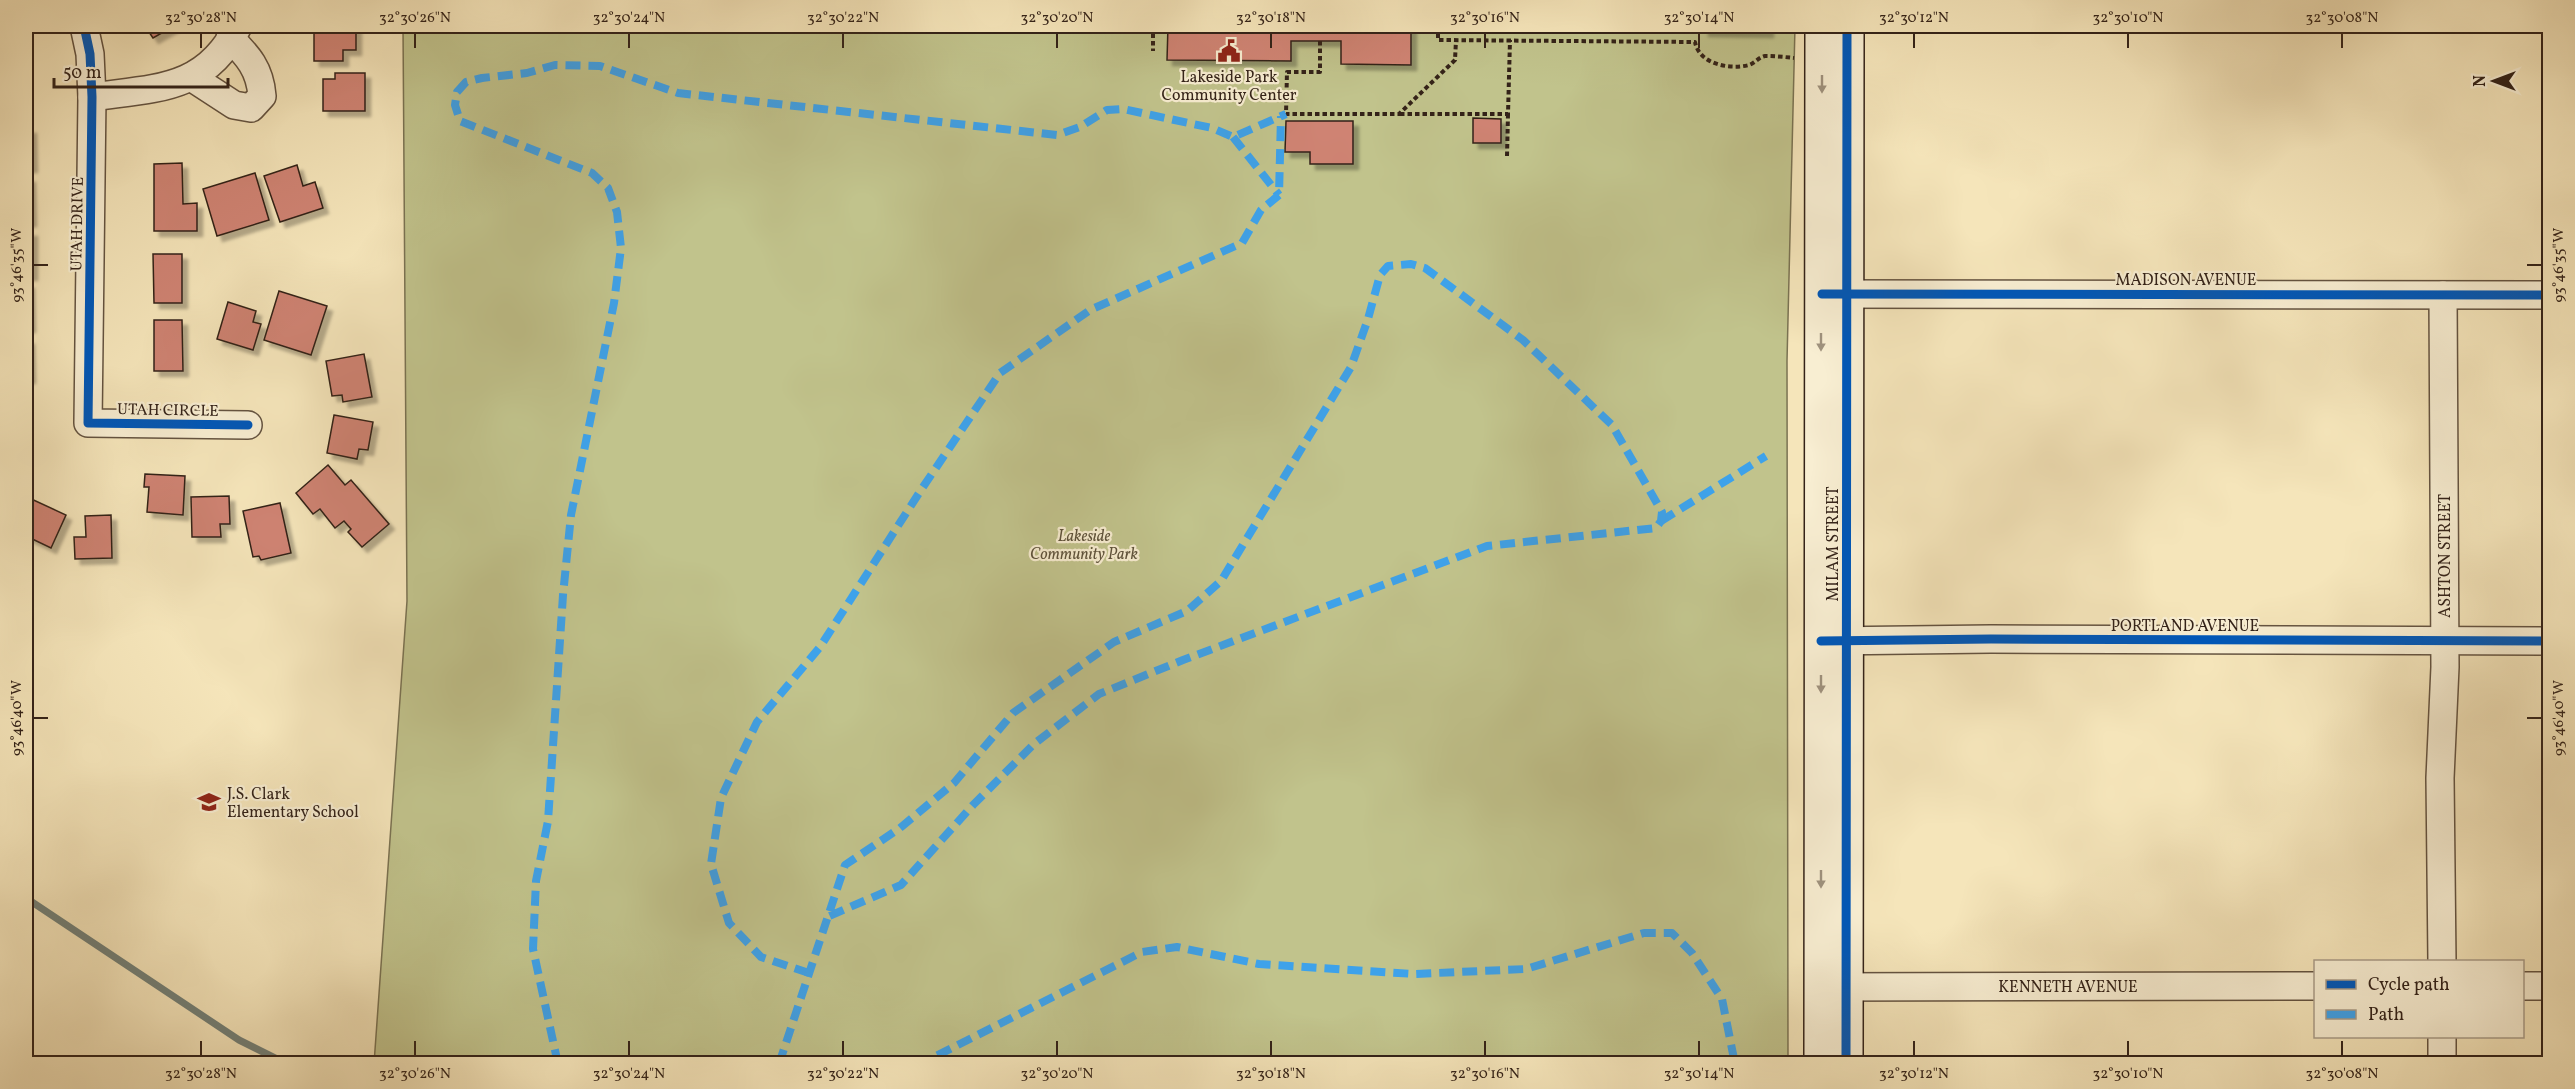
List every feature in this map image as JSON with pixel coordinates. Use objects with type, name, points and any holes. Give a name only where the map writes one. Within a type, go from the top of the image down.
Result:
[{"type":"street","name":"UTAH DRIVE","points":[[84,26],[90,54],[92,97],[88,423]]},
{"type":"street","name":"MILAM STREET","points":[[1822,26],[1834,294],[1834,987],[1846,1064]]},
{"type":"street","name":"MILAM STREET","points":[[1834,294],[1847,26]]},
{"type":"street","points":[[92,97],[174,85],[203,71],[234,32],[261,79],[262,96],[251,108],[234,105],[191,77]]},
{"type":"street","name":"MADISON AVENUE","points":[[1834,294],[2550,295]]},
{"type":"street","name":"ASHTON STREET","points":[[2442,960],[2440,778],[2444,640],[2443,295]]},
{"type":"street","name":"UTAH CIRCLE","points":[[88,423],[248,425]]},
{"type":"street","name":"PORTLAND AVENUE","points":[[1834,641],[2550,641]]},
{"type":"street","name":"KENNETH AVENUE","points":[[1834,987],[2314,986]]},
{"type":"street","points":[[2524,986],[2550,986]]},
{"type":"street","name":"MILAM STREET","points":[[1821,1064],[1834,987]]},
{"type":"street","points":[[2442,1038],[2442,1064]]},
{"type":"path","points":[[1153,26],[1153,51]]},
{"type":"path","points":[[1438,26],[1438,40],[1695,42],[1696,51],[1709,62],[1730,66],[1750,65],[1763,56],[1795,58]]},
{"type":"path","points":[[1399,114],[1455,60],[1456,40]]},
{"type":"path","points":[[1507,156],[1510,40]]},
{"type":"path","points":[[1320,41],[1320,72],[1287,72],[1286,114],[1508,114]]},
{"type":"green space","name":"Lakeside Community Park","points":[[403,26],[1795,26],[1787,361],[1788,1063],[374,1064],[407,601]]},
{"type":"building","points":[[145,26],[174,26],[153,38]]},
{"type":"building","points":[[314,26],[356,26],[356,50],[343,50],[343,61],[314,61]]},
{"type":"building","name":"Lakeside Park Community Center","points":[[1168,26],[1411,26],[1411,65],[1341,64],[1341,41],[1291,41],[1291,61],[1167,60]]},
{"type":"building","points":[[1703,26],[1768,26],[1768,32],[1703,31]]},
{"type":"building","points":[[335,73],[365,73],[365,111],[323,111],[323,79],[335,79]]},
{"type":"building","points":[[1473,118],[1501,119],[1501,143],[1473,143]]},
{"type":"building","points":[[1286,121],[1353,121],[1353,164],[1310,164],[1310,152],[1285,152]]},
{"type":"building","points":[[26,128],[31,128],[32,167],[26,167]]},
{"type":"building","points":[[182,163],[183,204],[197,203],[197,231],[154,231],[154,164]]},
{"type":"building","points":[[297,165],[303,186],[315,182],[323,208],[280,222],[264,176]]},
{"type":"building","points":[[255,173],[269,220],[217,236],[203,189]]},
{"type":"building","points":[[26,177],[30,177],[31,221],[26,222]]},
{"type":"building","points":[[26,231],[32,231],[32,275],[26,275]]},
{"type":"building","points":[[153,254],[182,254],[182,303],[154,303]]},
{"type":"building","points":[[26,283],[29,283],[30,327],[26,327]]},
{"type":"building","points":[[279,291],[327,306],[311,355],[264,340]]},
{"type":"building","points":[[228,302],[256,311],[253,322],[261,324],[253,350],[217,339]]},
{"type":"building","points":[[154,320],[182,320],[183,371],[154,371]]},
{"type":"building","points":[[26,339],[29,339],[30,378],[26,378]]},
{"type":"building","points":[[364,354],[372,397],[343,402],[342,395],[332,396],[326,361]]},
{"type":"building","points":[[334,415],[373,422],[368,450],[359,449],[357,459],[327,453]]},
{"type":"building","points":[[328,465],[345,485],[351,480],[389,524],[362,547],[348,532],[351,529],[344,521],[335,528],[320,509],[313,514],[296,493]]},
{"type":"building","points":[[145,474],[185,476],[183,515],[147,512],[149,487],[144,487]]},
{"type":"building","points":[[229,496],[230,524],[220,524],[221,537],[192,537],[191,497]]},
{"type":"building","points":[[27,497],[66,515],[51,548],[26,536]]},
{"type":"building","points":[[280,503],[291,553],[261,560],[259,556],[253,557],[243,511]]},
{"type":"building","points":[[111,515],[112,558],[75,559],[74,537],[86,537],[85,516]]},
{"type":"waterway","points":[[26,898],[239,1040],[287,1064]]},
{"type":"marked path","points":[[558,1064],[533,949],[536,881],[548,821],[563,595],[571,515],[614,303],[621,248],[617,212],[608,188],[592,173],[460,121],[455,105],[457,92],[466,82],[482,78],[527,73],[555,65],[600,66],[678,93],[1057,135],[1080,127],[1107,110],[1123,109],[1212,128],[1233,137],[1286,114]]},
{"type":"marked path","points":[[809,973],[761,957],[729,923],[711,864],[721,798],[757,722],[820,647],[1000,373],[1090,310],[1242,243],[1261,210],[1279,195],[1281,116]]},
{"type":"marked path","points":[[1233,137],[1279,195]]},
{"type":"marked path","points":[[779,1064],[845,865],[900,828],[954,783],[1013,713],[1114,642],[1187,611],[1221,581],[1351,367],[1380,275],[1388,266],[1411,264],[1425,268],[1523,340],[1612,425],[1662,512],[1661,521],[1656,528],[1487,546],[1183,660],[1099,694],[1034,744],[973,805],[901,885],[827,917]]},
{"type":"marked path","points":[[1661,521],[1766,456]]},
{"type":"marked path","points":[[916,1064],[1142,952],[1177,947],[1259,964],[1414,974],[1526,969],[1644,933],[1672,933],[1692,953],[1722,999],[1735,1064]]},
{"type":"cycle path","points":[[84,26],[90,54],[92,97],[88,423],[248,425]]},
{"type":"cycle path","points":[[1846,1064],[1847,26]]},
{"type":"cycle path","points":[[1822,294],[2550,295]]},
{"type":"cycle path","points":[[1821,641],[1991,639],[2550,641]]},
{"type":"place","name":"Lakeside Park Community Center","points":[[1229,51]]},
{"type":"place","name":"J.S. Clark Elementary School","points":[[209,802]]}]
